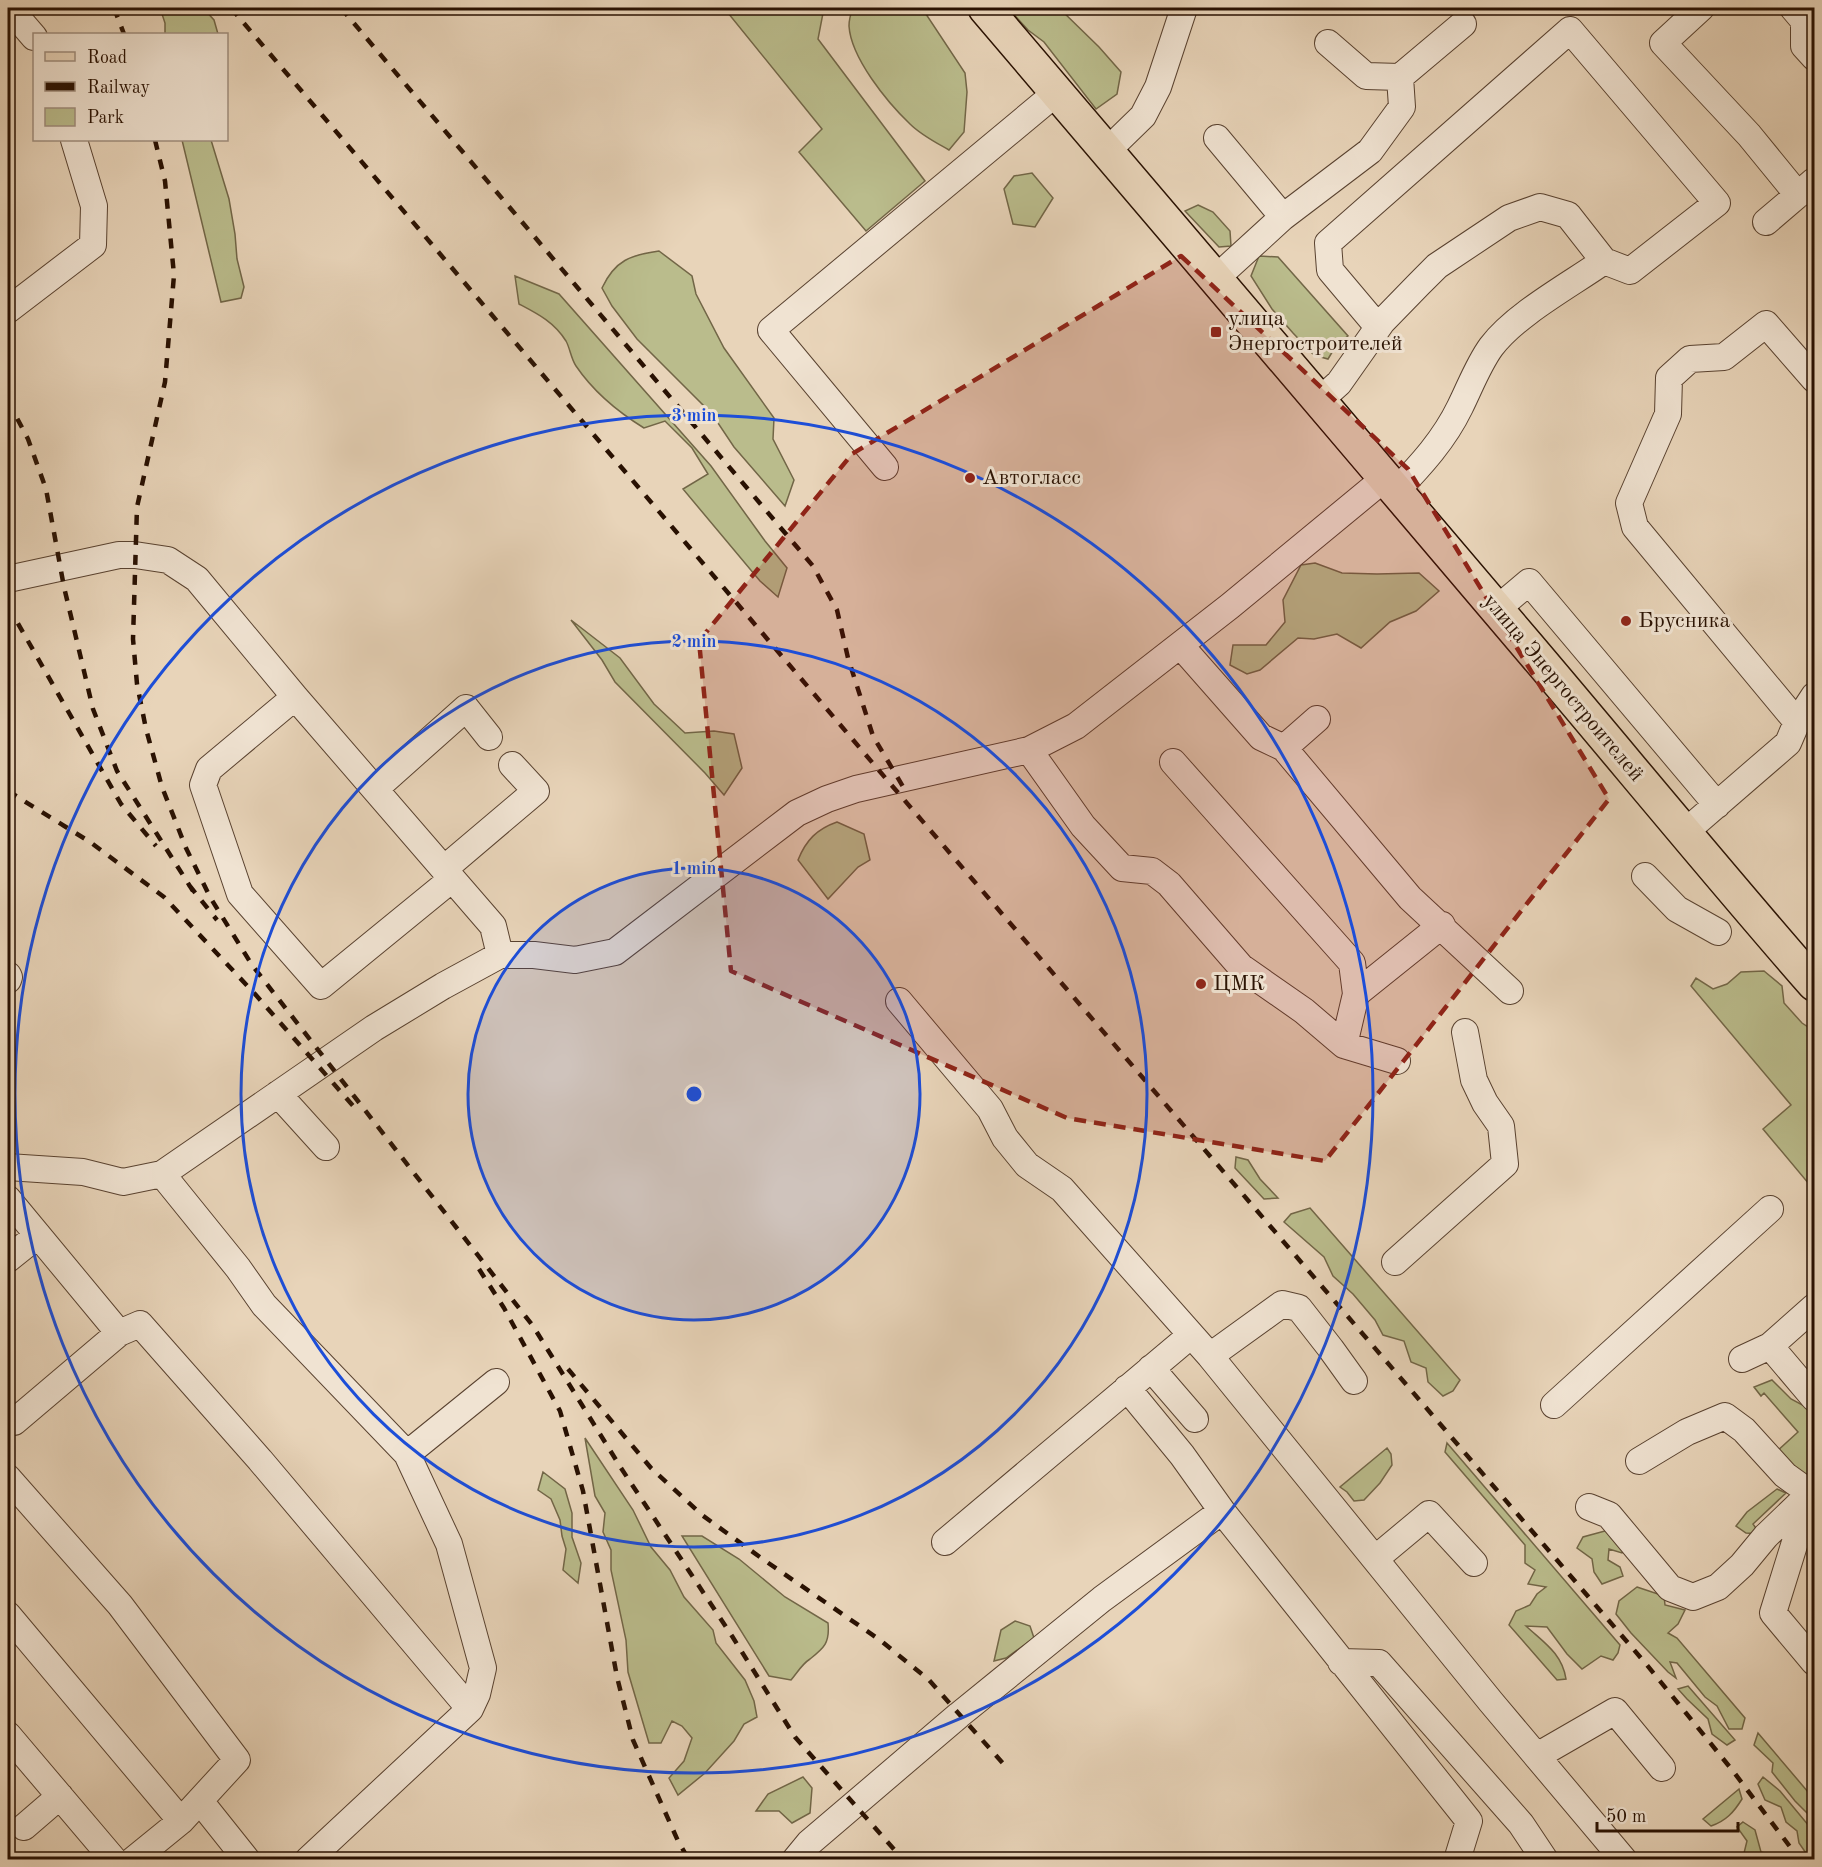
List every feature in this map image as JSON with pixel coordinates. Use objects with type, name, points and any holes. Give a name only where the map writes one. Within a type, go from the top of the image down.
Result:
[{"type":"main road","name":"улица Энергостроителей","points":[[985,8],[1214,280],[1497,609],[1684,833],[1815,984]]},
{"type":"lane","points":[[9,8],[33,37]]},
{"type":"lane","points":[[1106,152],[1143,116],[1158,87],[1184,8]]},
{"type":"lane","points":[[1701,8],[1664,42],[1749,135],[1806,188],[1766,222]]},
{"type":"lane","points":[[1793,8],[1804,21],[1804,46],[1815,57]]},
{"type":"lane","points":[[1328,44],[1366,76],[1400,76],[1463,24]]},
{"type":"lane","points":[[1319,401],[1339,383],[1378,327],[1437,267],[1509,218],[1540,207],[1568,215],[1604,261],[1630,271],[1717,203],[1570,30],[1328,243],[1329,270],[1378,327]]},
{"type":"lane","points":[[1214,280],[1283,217],[1370,151],[1402,107],[1400,76]]},
{"type":"lane","points":[[885,466],[771,330],[1056,93]]},
{"type":"lane","points":[[1217,138],[1283,217]]},
{"type":"lane","points":[[8,310],[93,245],[94,206],[74,141]]},
{"type":"lane","points":[[8,1167],[83,1172],[123,1182],[162,1173],[374,1028],[442,986],[500,955],[534,955],[575,960],[615,952],[797,813],[826,799],[856,789],[1029,750],[1076,726],[1429,457],[1460,407],[1469,385],[1492,346],[1521,317],[1604,261]]},
{"type":"lane","points":[[1797,722],[1635,527],[1629,503],[1668,414],[1669,378],[1690,359],[1724,357],[1766,324],[1815,379]]},
{"type":"lane","points":[[8,579],[119,555],[168,560],[197,579],[295,697],[493,926],[500,955]]},
{"type":"lane","points":[[1497,609],[1529,582],[1717,805]]},
{"type":"lane","points":[[1180,645],[1261,737],[1284,748],[1410,898],[1510,991]]},
{"type":"lane","points":[[295,697],[209,769],[203,785],[240,894],[321,986],[448,874],[536,791],[512,765]]},
{"type":"lane","points":[[1684,833],[1788,744],[1797,722],[1814,697]]},
{"type":"lane","points":[[375,789],[466,708],[489,737]]},
{"type":"lane","points":[[1284,748],[1317,719]]},
{"type":"lane","points":[[1029,750],[1083,826],[1122,868],[1152,871],[1169,884],[1240,968],[1304,1011],[1344,1045],[1397,1061]]},
{"type":"lane","points":[[1173,762],[1352,963],[1356,994],[1344,1045]]},
{"type":"lane","points":[[1645,876],[1677,909],[1718,932]]},
{"type":"lane","points":[[1356,994],[1442,926]]},
{"type":"lane","points":[[8,975],[8,980]]},
{"type":"lane","points":[[899,1001],[990,1109],[1005,1138],[1027,1165],[1062,1189],[1210,1356],[1623,1860]]},
{"type":"lane","points":[[1395,1262],[1505,1164],[1501,1126],[1473,1080],[1465,1032]]},
{"type":"lane","points":[[278,1094],[326,1147]]},
{"type":"lane","points":[[162,1173],[238,1268],[264,1305],[407,1454],[449,1544],[483,1668],[471,1709],[308,1860]]},
{"type":"lane","points":[[8,1199],[119,1333]]},
{"type":"lane","points":[[1554,1405],[1770,1209]]},
{"type":"lane","points":[[8,1259],[38,1235]]},
{"type":"lane","points":[[1210,1356],[1282,1304],[1299,1308],[1354,1381]]},
{"type":"lane","points":[[1742,1359],[1770,1346],[1815,1307]]},
{"type":"lane","points":[[14,1422],[119,1333],[140,1324],[267,1467],[471,1709]]},
{"type":"lane","points":[[945,1542],[1190,1336]]},
{"type":"lane","points":[[1770,1346],[1815,1398]]},
{"type":"lane","points":[[1151,1368],[1195,1419]]},
{"type":"lane","points":[[407,1454],[496,1382]]},
{"type":"lane","points":[[1127,1388],[1468,1821],[1457,1860]]},
{"type":"lane","points":[[1639,1461],[1687,1432],[1725,1416],[1744,1430],[1785,1475],[1813,1491]]},
{"type":"lane","points":[[8,1478],[120,1605],[237,1760],[181,1821],[133,1860]]},
{"type":"lane","points":[[1589,1507],[1609,1515],[1670,1588],[1693,1597],[1718,1587],[1813,1491]]},
{"type":"lane","points":[[1813,1491],[1773,1613],[1815,1662]]},
{"type":"lane","points":[[795,1860],[809,1843],[967,1708],[1102,1599],[1222,1511]]},
{"type":"lane","points":[[1375,1558],[1430,1514],[1474,1563]]},
{"type":"lane","points":[[8,1615],[181,1821]]},
{"type":"lane","points":[[1341,1662],[1379,1663],[1521,1824],[1545,1860]]},
{"type":"lane","points":[[1537,1756],[1615,1711],[1662,1768]]},
{"type":"lane","points":[[8,1735],[114,1860]]},
{"type":"lane","points":[[24,1827],[60,1796]]},
{"type":"lane","points":[[200,1801],[247,1860]]},
{"type":"highlighted area","points":[[1181,256],[1408,469],[1609,799],[1325,1161],[1067,1118],[731,971],[699,641],[852,454]]},
{"type":"green space","points":[[160,8],[203,8],[214,20],[218,33],[165,33],[165,23]]},
{"type":"green space","points":[[724,8],[824,8],[818,39],[925,181],[866,231],[799,152],[822,129]]},
{"type":"green space","points":[[853,8],[922,8],[965,73],[967,92],[964,132],[949,150],[914,128],[891,104],[872,79],[856,52],[851,38],[849,24]]},
{"type":"green space","points":[[1008,8],[1059,8],[1121,72],[1117,94],[1096,109],[1044,42],[1028,30]]},
{"type":"green space","points":[[182,141],[211,141],[229,199],[237,259],[244,287],[241,298],[221,302]]},
{"type":"green space","points":[[1032,173],[1053,198],[1035,227],[1013,224],[1004,189],[1014,176]]},
{"type":"green space","points":[[1198,205],[1213,212],[1230,231],[1231,246],[1219,247],[1185,211]]},
{"type":"green space","points":[[659,251],[692,276],[696,294],[724,348],[774,418],[773,439],[794,480],[785,506],[734,447],[712,414],[637,339],[612,306],[602,288],[612,271],[625,260]]},
{"type":"green space","points":[[1259,256],[1278,257],[1348,336],[1337,344],[1328,359],[1314,355],[1272,309],[1251,276]]},
{"type":"green space","points":[[515,276],[559,294],[711,466],[787,568],[778,597],[760,581],[683,489],[708,474],[692,448],[665,421],[644,428],[598,392],[576,366],[566,341],[556,329],[539,315],[519,304]]},
{"type":"green space","points":[[1315,563],[1342,573],[1419,573],[1439,591],[1416,611],[1390,622],[1361,648],[1337,634],[1314,639],[1298,638],[1260,670],[1247,674],[1230,665],[1233,645],[1266,645],[1285,622],[1283,600],[1301,565]]},
{"type":"green space","points":[[571,620],[620,658],[654,704],[685,733],[714,731],[734,734],[742,768],[724,795],[615,682],[602,660]]},
{"type":"green space","points":[[837,822],[864,834],[870,860],[858,867],[828,899],[798,860],[813,836]]},
{"type":"green space","points":[[1764,971],[1782,986],[1784,1003],[1802,1023],[1814,1031],[1814,1190],[1763,1129],[1791,1105],[1691,986],[1696,978],[1713,989],[1727,984],[1741,972]]},
{"type":"green space","points":[[1236,1157],[1248,1160],[1260,1179],[1278,1198],[1264,1199],[1235,1168]]},
{"type":"green space","points":[[1310,1208],[1460,1380],[1453,1391],[1443,1396],[1428,1382],[1426,1368],[1411,1362],[1404,1341],[1383,1335],[1375,1320],[1353,1294],[1333,1276],[1324,1257],[1284,1222],[1291,1214]]},
{"type":"green space","points":[[1772,1380],[1791,1399],[1810,1409],[1814,1416],[1814,1468],[1806,1475],[1795,1471],[1776,1452],[1798,1432],[1764,1393],[1761,1396],[1754,1387]]},
{"type":"green space","points":[[585,1438],[633,1510],[651,1547],[670,1570],[684,1597],[713,1630],[716,1643],[745,1680],[754,1701],[757,1717],[744,1724],[734,1741],[705,1773],[678,1795],[669,1778],[684,1761],[692,1738],[682,1726],[672,1721],[661,1743],[649,1743],[628,1672],[626,1640],[611,1570],[611,1550],[603,1532],[605,1513],[595,1496]]},
{"type":"green space","points":[[1447,1443],[1620,1645],[1613,1660],[1601,1656],[1582,1669],[1567,1654],[1547,1627],[1526,1626],[1556,1655],[1566,1679],[1557,1680],[1509,1625],[1516,1611],[1530,1605],[1537,1594],[1546,1587],[1528,1584],[1535,1570],[1525,1563],[1525,1545],[1445,1452]]},
{"type":"green space","points":[[1387,1448],[1391,1454],[1392,1465],[1380,1483],[1364,1500],[1354,1501],[1340,1487]]},
{"type":"green space","points":[[543,1472],[565,1489],[572,1513],[572,1537],[581,1563],[578,1583],[563,1570],[566,1549],[560,1520],[551,1499],[538,1490]]},
{"type":"green space","points":[[1777,1489],[1786,1493],[1753,1524],[1760,1534],[1746,1533],[1736,1526],[1747,1512]]},
{"type":"green space","points":[[1612,1529],[1628,1546],[1622,1553],[1609,1549],[1608,1560],[1620,1567],[1623,1576],[1602,1584],[1594,1572],[1592,1559],[1577,1548],[1583,1537]]},
{"type":"green space","points":[[682,1536],[702,1536],[739,1559],[785,1597],[828,1623],[828,1636],[825,1644],[819,1652],[804,1663],[791,1680],[769,1676]]},
{"type":"green space","points":[[1637,1587],[1664,1596],[1665,1605],[1685,1610],[1678,1624],[1668,1633],[1677,1638],[1745,1718],[1742,1729],[1729,1729],[1717,1706],[1705,1697],[1677,1663],[1670,1662],[1676,1678],[1631,1633],[1616,1614],[1619,1601]]},
{"type":"green space","points":[[1015,1621],[1030,1626],[1034,1638],[1006,1658],[994,1661],[1001,1630]]},
{"type":"green space","points":[[1688,1686],[1735,1740],[1727,1745],[1712,1734],[1708,1719],[1678,1689]]},
{"type":"green space","points":[[1758,1733],[1814,1799],[1814,1820],[1772,1772],[1773,1763],[1754,1745]]},
{"type":"green space","points":[[803,1777],[812,1788],[810,1813],[792,1823],[779,1811],[756,1811],[768,1794]]},
{"type":"green space","points":[[1763,1777],[1780,1791],[1814,1832],[1814,1859],[1810,1859],[1799,1843],[1797,1831],[1786,1822],[1781,1807],[1765,1800],[1758,1784]]},
{"type":"green space","points":[[1739,1789],[1742,1799],[1729,1816],[1711,1826],[1703,1819]]},
{"type":"green space","points":[[1743,1822],[1755,1830],[1761,1852],[1773,1855],[1774,1859],[1749,1859],[1744,1853],[1747,1841],[1737,1827]]},
{"type":"railway","points":[[114,8],[124,33]]},
{"type":"railway","points":[[231,8],[888,781],[1647,1665],[1733,1771],[1800,1860]]},
{"type":"railway","points":[[341,8],[813,566],[837,610],[848,658],[873,736],[905,790]]},
{"type":"railway","points":[[155,141],[165,181],[174,275],[165,382],[137,507],[133,639],[137,684],[146,729],[162,787],[186,848],[210,897],[252,965],[533,1326],[621,1468],[732,1636],[795,1737],[899,1855]]},
{"type":"railway","points":[[8,401],[28,439],[46,489],[64,587],[93,709],[117,771],[193,891]]},
{"type":"railway","points":[[8,606],[121,804],[156,846]]},
{"type":"railway","points":[[8,791],[90,842],[164,897],[255,994],[355,1108]]},
{"type":"railway","points":[[189,885],[217,920]]},
{"type":"railway","points":[[479,1269],[504,1308],[560,1411],[583,1491],[617,1677],[633,1740],[678,1841],[689,1860]]},
{"type":"railway","points":[[568,1369],[651,1468],[702,1515],[880,1640],[929,1680],[1007,1768]]},
{"type":"place","name":"улица Энергостроителей","points":[[1216,332]]},
{"type":"place","name":"Автогласс","points":[[970,478]]},
{"type":"place","name":"Брусника","points":[[1626,621]]},
{"type":"place","name":"ЦМК","points":[[1201,984]]}]
